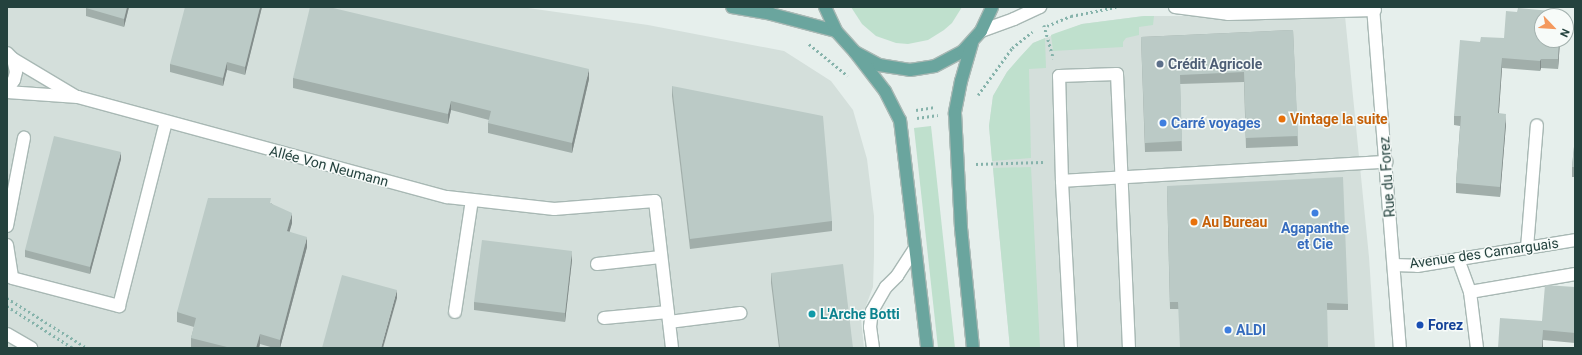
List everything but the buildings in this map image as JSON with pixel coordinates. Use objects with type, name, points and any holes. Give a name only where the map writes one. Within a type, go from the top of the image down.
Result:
[{"type":"main road","points":[[732,7],[771,14],[836,31]]},
{"type":"main road","points":[[825,7],[836,31],[855,52],[885,91],[900,120],[927,348]]},
{"type":"main road","points":[[855,52],[879,65],[910,70],[935,66],[947,60],[972,43],[980,32],[992,7]]},
{"type":"main road","points":[[972,43],[961,81],[955,113],[961,228],[973,348]]},
{"type":"street","points":[[980,32],[1040,7]]},
{"type":"street","points":[[1175,7],[1228,14],[1374,8]]},
{"type":"street","name":"Rue du Forez","points":[[1374,8],[1400,348]]},
{"type":"street","points":[[7,91],[14,80],[16,72],[10,56]]},
{"type":"street","points":[[10,56],[78,97]]},
{"type":"street","points":[[1070,348],[1062,181],[1059,76],[1117,74],[1120,178],[1129,348]]},
{"type":"street","name":"Allée Von Neumann","points":[[7,91],[78,97],[447,197],[554,209],[655,201],[662,257]]},
{"type":"street","points":[[7,244],[12,278],[118,306],[166,122]]},
{"type":"street","points":[[1527,248],[1537,125]]},
{"type":"street","points":[[7,226],[24,138]]},
{"type":"street","points":[[1062,181],[1386,162]]},
{"type":"street","points":[[455,312],[472,200]]},
{"type":"street","name":"Avenue des Camarguais","points":[[1394,265],[1417,266],[1575,240]]},
{"type":"street","points":[[872,348],[870,326],[872,311],[886,287],[897,276],[915,248]]},
{"type":"street","points":[[597,264],[662,257],[672,348]]},
{"type":"street","points":[[1458,259],[1470,292],[1478,348]]},
{"type":"street","points":[[1470,292],[1575,274]]},
{"type":"street","points":[[604,318],[668,317],[740,313]]},
{"type":"street","points":[[7,334],[31,348]]},
{"type":"path","points":[[976,98],[1012,48],[1033,32],[1071,16],[1116,7]]},
{"type":"path","points":[[1044,27],[1059,76]]},
{"type":"path","points":[[803,40],[850,78]]},
{"type":"path","points":[[916,110],[936,107]]},
{"type":"path","points":[[900,120],[955,113]]},
{"type":"path","points":[[7,298],[87,348]]},
{"type":"path","points":[[7,306],[73,348]]},
{"type":"shaded area","points":[[7,7],[521,7],[648,25],[784,51],[831,81],[853,110],[867,159],[874,216],[874,256],[873,287],[861,319],[864,348],[7,348]]},
{"type":"shaded area","points":[[1144,16],[1345,16],[1369,257],[1375,348],[1010,348],[989,126],[993,96],[1007,72],[1033,43],[1082,24]]},
{"type":"green space","points":[[851,7],[962,7],[952,23],[944,30],[928,40],[908,44],[896,43],[876,36],[862,24]]},
{"type":"green space","points":[[1154,16],[1153,25],[1139,27],[1139,35],[1126,38],[1123,42],[1123,47],[1053,51],[1051,35],[1056,33],[1082,24]]},
{"type":"green space","points":[[1045,38],[1046,68],[1029,69],[1031,158],[992,161],[989,126],[993,96],[1007,72],[1020,57],[1033,43]]},
{"type":"green space","points":[[931,126],[955,348],[938,348],[914,128]]},
{"type":"green space","points":[[1031,167],[1040,348],[1010,348],[993,168]]},
{"type":"place","name":"Crédit Agricole","points":[[1160,64]]},
{"type":"place","name":"Vintage la suite","points":[[1282,119]]},
{"type":"place","name":"Carré voyages","points":[[1163,123]]},
{"type":"place","name":"Agapanthe et Cie","points":[[1315,213]]},
{"type":"place","name":"Au Bureau","points":[[1194,222]]},
{"type":"place","name":"L'Arche Botti","points":[[812,314]]},
{"type":"place","name":"Forez","points":[[1420,325]]},
{"type":"place","name":"ALDI","points":[[1228,330]]}]
